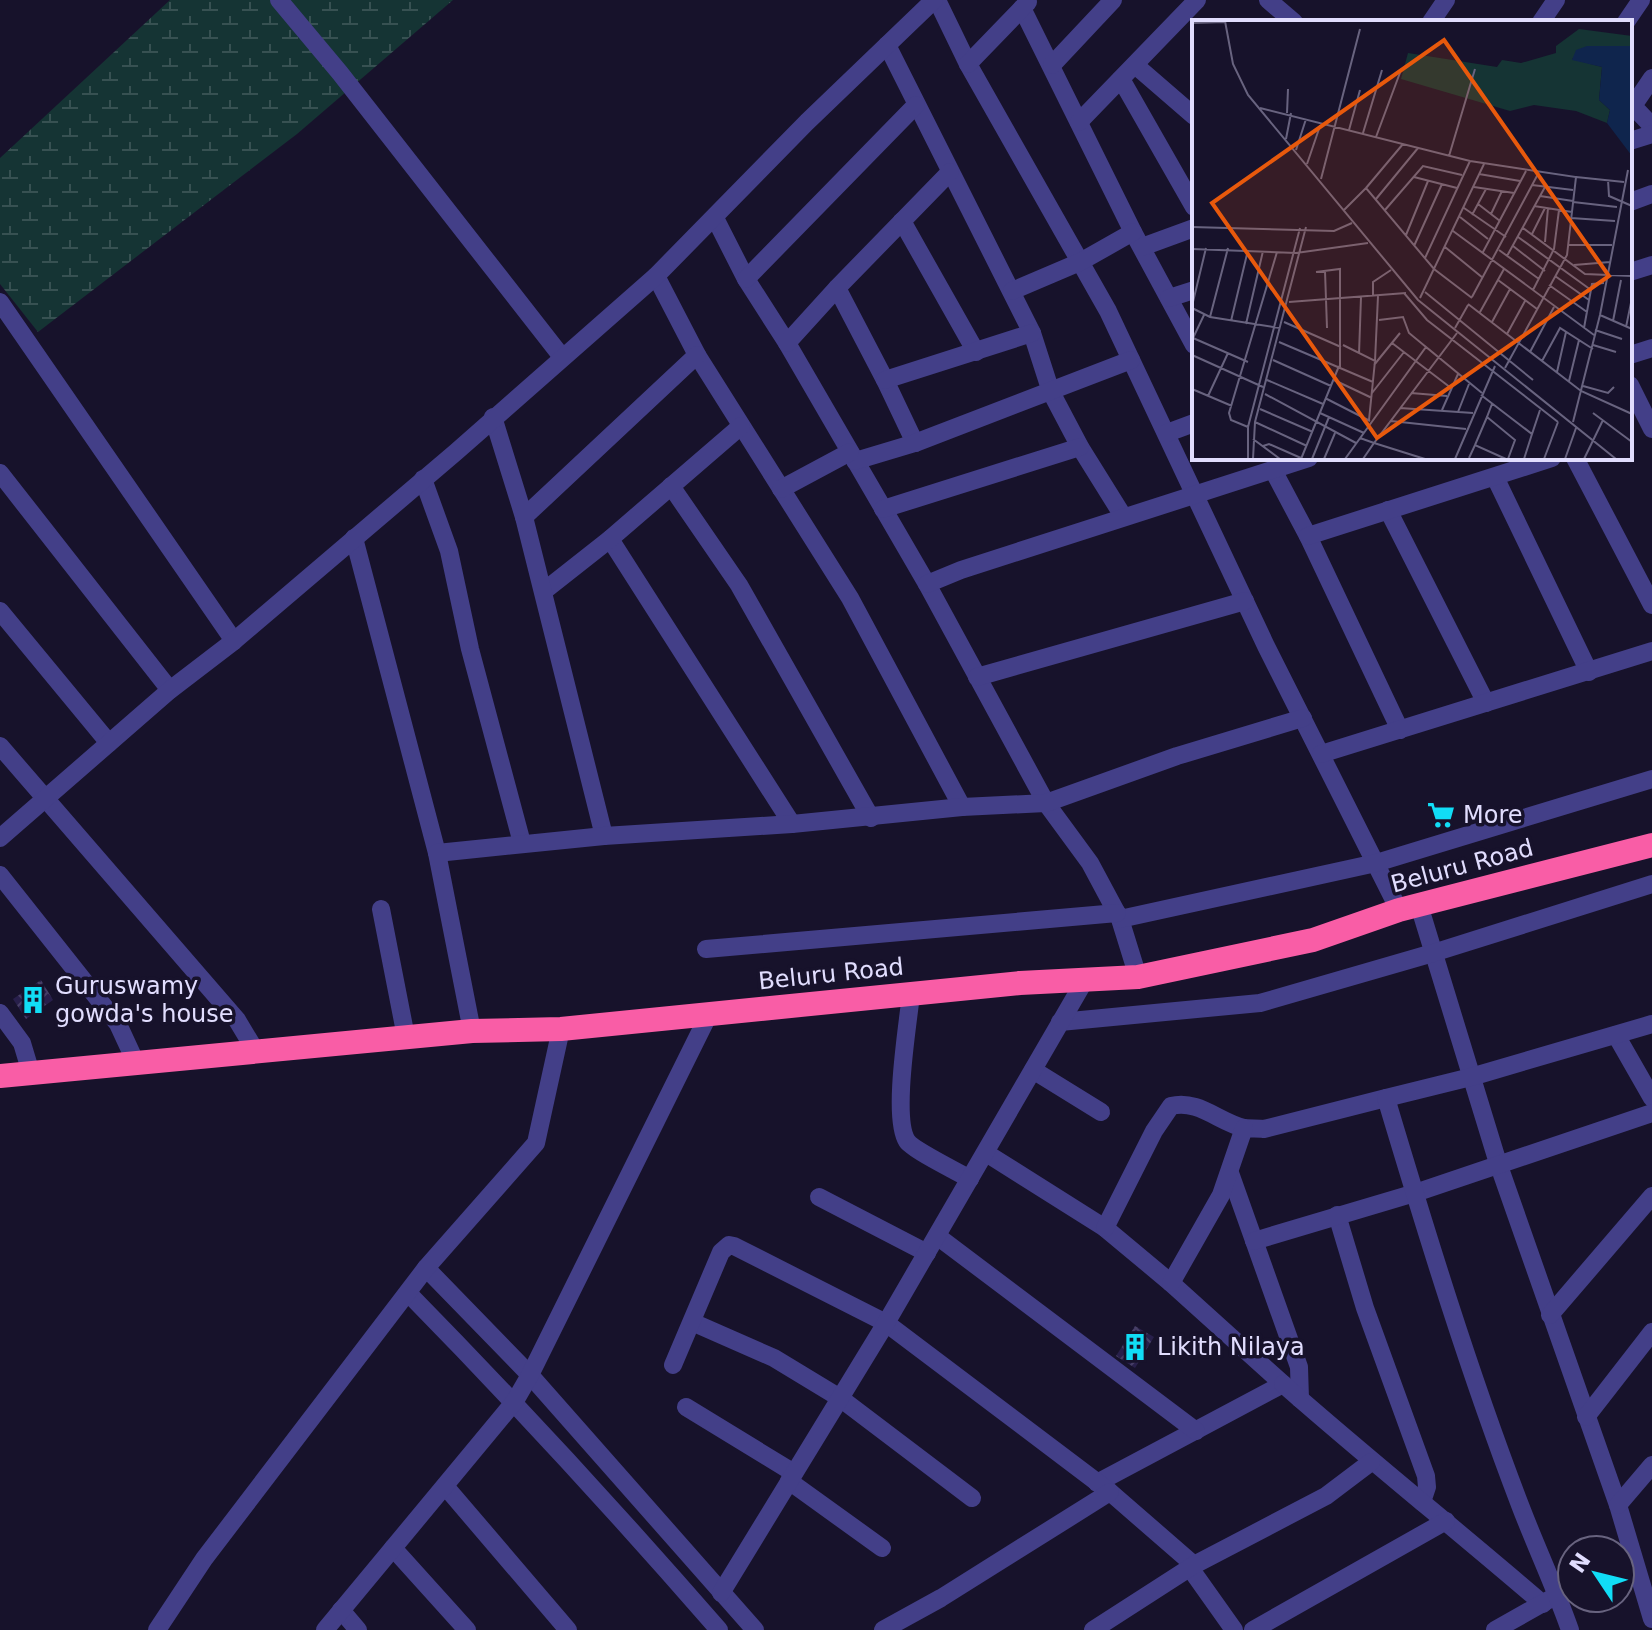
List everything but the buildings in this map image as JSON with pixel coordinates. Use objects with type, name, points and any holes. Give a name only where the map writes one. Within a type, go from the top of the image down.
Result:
[{"type":"highway","name":"Beluru Road","points":[[0,1076],[472,1031],[561,1029],[911,994],[1138,977],[1313,940],[1409,908],[1652,845]]},
{"type":"street","points":[[279,0],[340,73],[562,357]]},
{"type":"street","points":[[0,838],[170,690],[234,641],[656,276],[807,122],[936,0],[1131,360],[1197,496],[1205,519],[1376,863],[1409,908],[1433,953],[1498,1163],[1618,1505],[1652,1619]]},
{"type":"street","points":[[1052,65],[1113,0]]},
{"type":"street","points":[[1079,122],[1135,65],[1187,24],[1197,0]]},
{"type":"street","points":[[1268,0],[1292,20]]},
{"type":"street","points":[[1432,20],[1446,0]]},
{"type":"street","points":[[1542,20],[1556,0]]},
{"type":"street","points":[[1627,20],[1637,1],[1652,18]]},
{"type":"street","points":[[968,64],[1026,4],[1052,65],[1137,240],[1192,341]]},
{"type":"street","points":[[887,45],[1032,333],[1051,392],[1080,447],[1123,516]]},
{"type":"street","points":[[1135,65],[1192,114]]},
{"type":"street","points":[[1652,78],[1633,106],[1652,126]]},
{"type":"street","points":[[1121,79],[1192,203]]},
{"type":"street","points":[[746,279],[916,105]]},
{"type":"street","points":[[1632,140],[1652,134]]},
{"type":"street","points":[[787,343],[950,172]]},
{"type":"street","points":[[1632,201],[1652,194]]},
{"type":"street","points":[[715,218],[746,279],[787,343],[927,584],[1046,803],[1090,863],[1119,916],[1138,977]]},
{"type":"street","points":[[902,221],[976,352]]},
{"type":"street","points":[[1012,291],[1137,240],[1192,228]]},
{"type":"street","points":[[1632,271],[1652,265]]},
{"type":"street","points":[[656,276],[697,355],[850,598],[962,807]]},
{"type":"street","points":[[837,288],[915,443]]},
{"type":"street","points":[[1169,298],[1192,291]]},
{"type":"street","points":[[0,302],[234,641]]},
{"type":"street","points":[[885,380],[1032,333]]},
{"type":"street","points":[[1632,354],[1652,348]]},
{"type":"street","points":[[524,517],[697,355]]},
{"type":"street","points":[[781,489],[853,457],[915,443],[1131,360]]},
{"type":"street","points":[[1632,389],[1652,429]]},
{"type":"street","points":[[493,417],[544,591],[604,836]]},
{"type":"street","points":[[1167,433],[1192,424]]},
{"type":"street","points":[[544,591],[610,539],[741,426]]},
{"type":"street","points":[[883,509],[1080,447]]},
{"type":"street","points":[[927,584],[1123,516],[1197,496],[1303,460]]},
{"type":"street","points":[[1308,536],[1546,460]]},
{"type":"street","points":[[1576,460],[1652,605]]},
{"type":"street","points":[[1273,470],[1308,536],[1400,730]]},
{"type":"street","points":[[0,473],[170,690]]},
{"type":"street","points":[[1495,477],[1589,672]]},
{"type":"street","points":[[423,479],[449,551],[470,649],[522,843]]},
{"type":"street","points":[[671,486],[739,585],[871,818]]},
{"type":"street","points":[[1388,510],[1486,703]]},
{"type":"street","points":[[354,538],[437,853],[472,1031]]},
{"type":"street","points":[[610,539],[792,824]]},
{"type":"street","points":[[977,677],[1245,601]]},
{"type":"street","points":[[0,611],[109,743]]},
{"type":"street","points":[[1321,754],[1652,651]]},
{"type":"street","points":[[437,853],[604,836],[1046,803],[1177,756],[1303,718]]},
{"type":"street","points":[[0,746],[237,1020],[255,1050]]},
{"type":"street","points":[[706,949],[1119,916],[1376,863],[1652,779]]},
{"type":"street","points":[[0,875],[118,1024],[136,1063]]},
{"type":"street","points":[[1060,1022],[1260,1003],[1433,953],[1652,884]]},
{"type":"street","points":[[381,909],[406,1037]]},
{"type":"street","points":[[721,1593],[886,1323],[1085,980]]},
{"type":"street","points":[[911,994],[900,1091],[904,1133],[911,1145],[970,1179]]},
{"type":"street","points":[[0,1013],[22,1043],[31,1073]]},
{"type":"street","points":[[325,1630],[515,1401],[709,1014]]},
{"type":"street","points":[[1105,1228],[1154,1131],[1171,1106],[1178,1104],[1202,1109],[1244,1128],[1264,1129],[1471,1077],[1652,1024]]},
{"type":"street","points":[[157,1630],[204,1559],[426,1268],[536,1143],[561,1029]]},
{"type":"street","points":[[1616,1035],[1652,1098]]},
{"type":"street","points":[[1033,1070],[1101,1112]]},
{"type":"street","points":[[1386,1098],[1550,1599],[1570,1630]]},
{"type":"street","points":[[1254,1241],[1415,1193],[1652,1113]]},
{"type":"street","points":[[1171,1283],[1221,1195],[1244,1128]]},
{"type":"street","points":[[986,1153],[1105,1228],[1371,1462],[1550,1599]]},
{"type":"street","points":[[1230,1173],[1299,1367],[1300,1399]]},
{"type":"street","points":[[1550,1315],[1652,1196]]},
{"type":"street","points":[[819,1197],[927,1253]]},
{"type":"street","points":[[1337,1215],[1365,1308],[1426,1476],[1427,1487],[1422,1502]]},
{"type":"street","points":[[937,1236],[1196,1431]]},
{"type":"street","points":[[673,1365],[721,1252],[729,1245],[886,1323],[1104,1488],[1192,1566],[1234,1630]]},
{"type":"street","points":[[426,1268],[530,1375],[755,1630]]},
{"type":"street","points":[[409,1294],[515,1401],[719,1630]]},
{"type":"street","points":[[692,1322],[774,1358],[840,1398],[972,1498]]},
{"type":"street","points":[[1586,1417],[1652,1332]]},
{"type":"street","points":[[883,1630],[941,1598],[1104,1488],[1196,1431],[1283,1384]]},
{"type":"street","points":[[686,1407],[791,1477],[882,1548]]},
{"type":"street","points":[[1093,1630],[1192,1566],[1326,1496],[1371,1462]]},
{"type":"street","points":[[1618,1505],[1652,1465]]},
{"type":"street","points":[[445,1486],[568,1630]]},
{"type":"street","points":[[1253,1630],[1446,1521]]},
{"type":"street","points":[[393,1548],[467,1630]]},
{"type":"street","points":[[1495,1630],[1550,1599]]},
{"type":"street","points":[[341,1610],[358,1630]]},
{"type":"green space","points":[[170,0],[453,0],[297,134],[38,332],[0,284],[0,158]]},
{"type":"place","name":"More","points":[[1441,815]]},
{"type":"place","name":"Guruswamy gowda's house","points":[[33,1000]]},
{"type":"place","name":"Likith Nilaya","points":[[1135,1347]]}]
